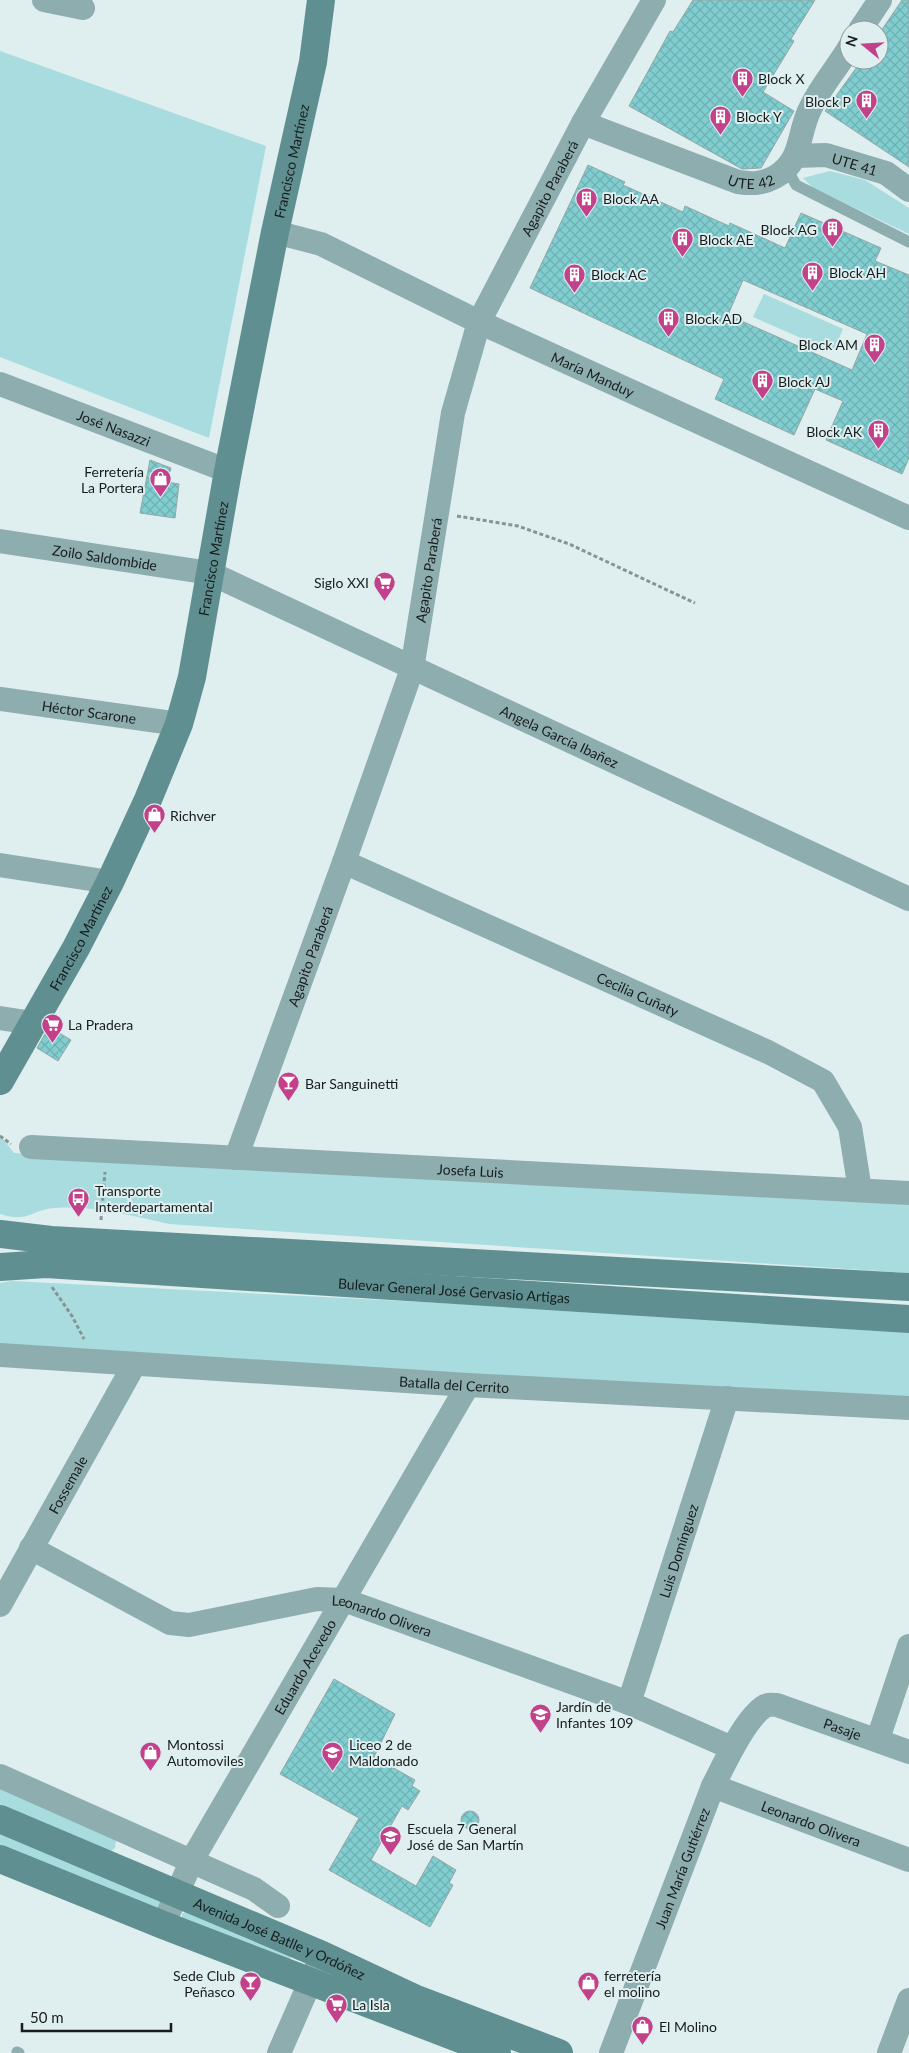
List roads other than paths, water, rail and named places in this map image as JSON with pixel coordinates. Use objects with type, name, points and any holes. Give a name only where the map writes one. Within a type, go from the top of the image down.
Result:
[{"type":"main road","name":"Francisco Martínez","points":[[0,1081],[110,882],[147,802],[179,724],[192,677],[228,471],[275,232],[312,62],[321,0]]},
{"type":"main road","name":"Bulevar General José Gervasio Artigas","points":[[0,1234],[100,1243],[909,1286]]},
{"type":"main road","name":"Bulevar General José Gervasio Artigas","points":[[0,1267],[35,1264],[909,1318]]},
{"type":"main road","name":"Avenida José Batlle y Ordóñez","points":[[0,1820],[322,1955],[414,1998],[559,2053]]},
{"type":"main road","name":"Avenida José Batlle y Ordóñez","points":[[0,1859],[163,1926],[497,2053]]},
{"type":"street","points":[[44,0],[83,8]]},
{"type":"street","name":"Agapito Paraberá","points":[[236,1158],[412,669],[453,413],[478,322],[583,123],[654,0]]},
{"type":"street","points":[[867,20],[880,0]]},
{"type":"street","points":[[791,163],[807,114],[815,97],[839,62]]},
{"type":"street","name":"UTE 42","points":[[583,123],[738,182],[754,184],[766,182],[791,163]]},
{"type":"street","name":"UTE 41","points":[[791,163],[826,156],[886,173],[909,190]]},
{"type":"street","name":"María Manduy","points":[[275,232],[320,244],[478,322],[909,518]]},
{"type":"street","name":"José Nasazzi","points":[[0,384],[228,471]]},
{"type":"street","name":"Zoilo Saldombide","points":[[0,541],[210,574]]},
{"type":"street","name":"Angela García Ibañez","points":[[210,574],[909,899]]},
{"type":"street","name":"Héctor Scarone","points":[[0,699],[179,724]]},
{"type":"street","name":"Cecilia Cuñaty","points":[[344,862],[768,1052],[823,1080],[850,1127],[860,1190]]},
{"type":"street","points":[[0,865],[110,882]]},
{"type":"street","points":[[0,1018],[33,1023]]},
{"type":"street","name":"Josefa Luis","points":[[31,1147],[909,1192]]},
{"type":"street","name":"Batalla del Cerrito","points":[[0,1355],[134,1365],[909,1408]]},
{"type":"street","name":"Fossemale","points":[[0,1605],[134,1365]]},
{"type":"street","name":"Eduardo Acevedo","points":[[163,1926],[192,1860],[468,1384]]},
{"type":"street","name":"Luis Domínguez","points":[[629,1703],[727,1398]]},
{"type":"street","name":"Leonardo Olivera","points":[[31,1548],[170,1623],[189,1625],[317,1599],[344,1600],[629,1703],[732,1748]]},
{"type":"street","points":[[878,1739],[909,1646]]},
{"type":"street","name":"Juan María Gutiérrez","points":[[612,2053],[713,1786],[732,1748],[755,1714],[767,1705],[777,1705]]},
{"type":"street","name":"Pasaje","points":[[777,1705],[878,1739],[909,1752]]},
{"type":"street","points":[[0,1776],[192,1860],[254,1889],[278,1906]]},
{"type":"street","name":"Leonardo Olivera","points":[[713,1786],[909,1860]]},
{"type":"street","points":[[279,2053],[322,1955]]},
{"type":"street","points":[[889,2053],[909,2000]]},
{"type":"lane","points":[[791,163],[796,186],[909,242]]},
{"type":"place","name":"Block X","points":[[742,97]]},
{"type":"place","name":"Block P","points":[[867,120]]},
{"type":"place","name":"Block Y","points":[[720,135]]},
{"type":"place","name":"Block AA","points":[[587,217]]},
{"type":"place","name":"Block AG","points":[[833,248]]},
{"type":"place","name":"Block AE","points":[[683,258]]},
{"type":"place","name":"Block AH","points":[[813,291]]},
{"type":"place","name":"Block AC","points":[[575,293]]},
{"type":"place","name":"Block AD","points":[[669,337]]},
{"type":"place","name":"Block AM","points":[[874,363]]},
{"type":"place","name":"Block AJ","points":[[762,400]]},
{"type":"place","name":"Block AK","points":[[878,450]]},
{"type":"place","name":"Ferretería La Portera","points":[[160,498]]},
{"type":"place","name":"Siglo XXI","points":[[385,601]]},
{"type":"place","name":"Richver","points":[[154,834]]},
{"type":"place","name":"La Pradera","points":[[52,1043]]},
{"type":"place","name":"Bar Sanguinetti","points":[[289,1102]]},
{"type":"place","name":"Transporte Interdepartamental","points":[[79,1217]]},
{"type":"place","name":"Jardín de Infantes 109","points":[[540,1733]]},
{"type":"place","name":"Montossi Automoviles","points":[[151,1771]]},
{"type":"place","name":"Liceo 2 de Maldonado","points":[[333,1771]]},
{"type":"place","name":"Escuela 7 General José de San Martín","points":[[391,1855]]},
{"type":"place","name":"Sede Club Peñasco","points":[[251,2002]]},
{"type":"place","name":"ferretería el molino","points":[[588,2002]]},
{"type":"place","name":"La Isla","points":[[336,2023]]},
{"type":"place","name":"El Molino","points":[[643,2045]]}]
